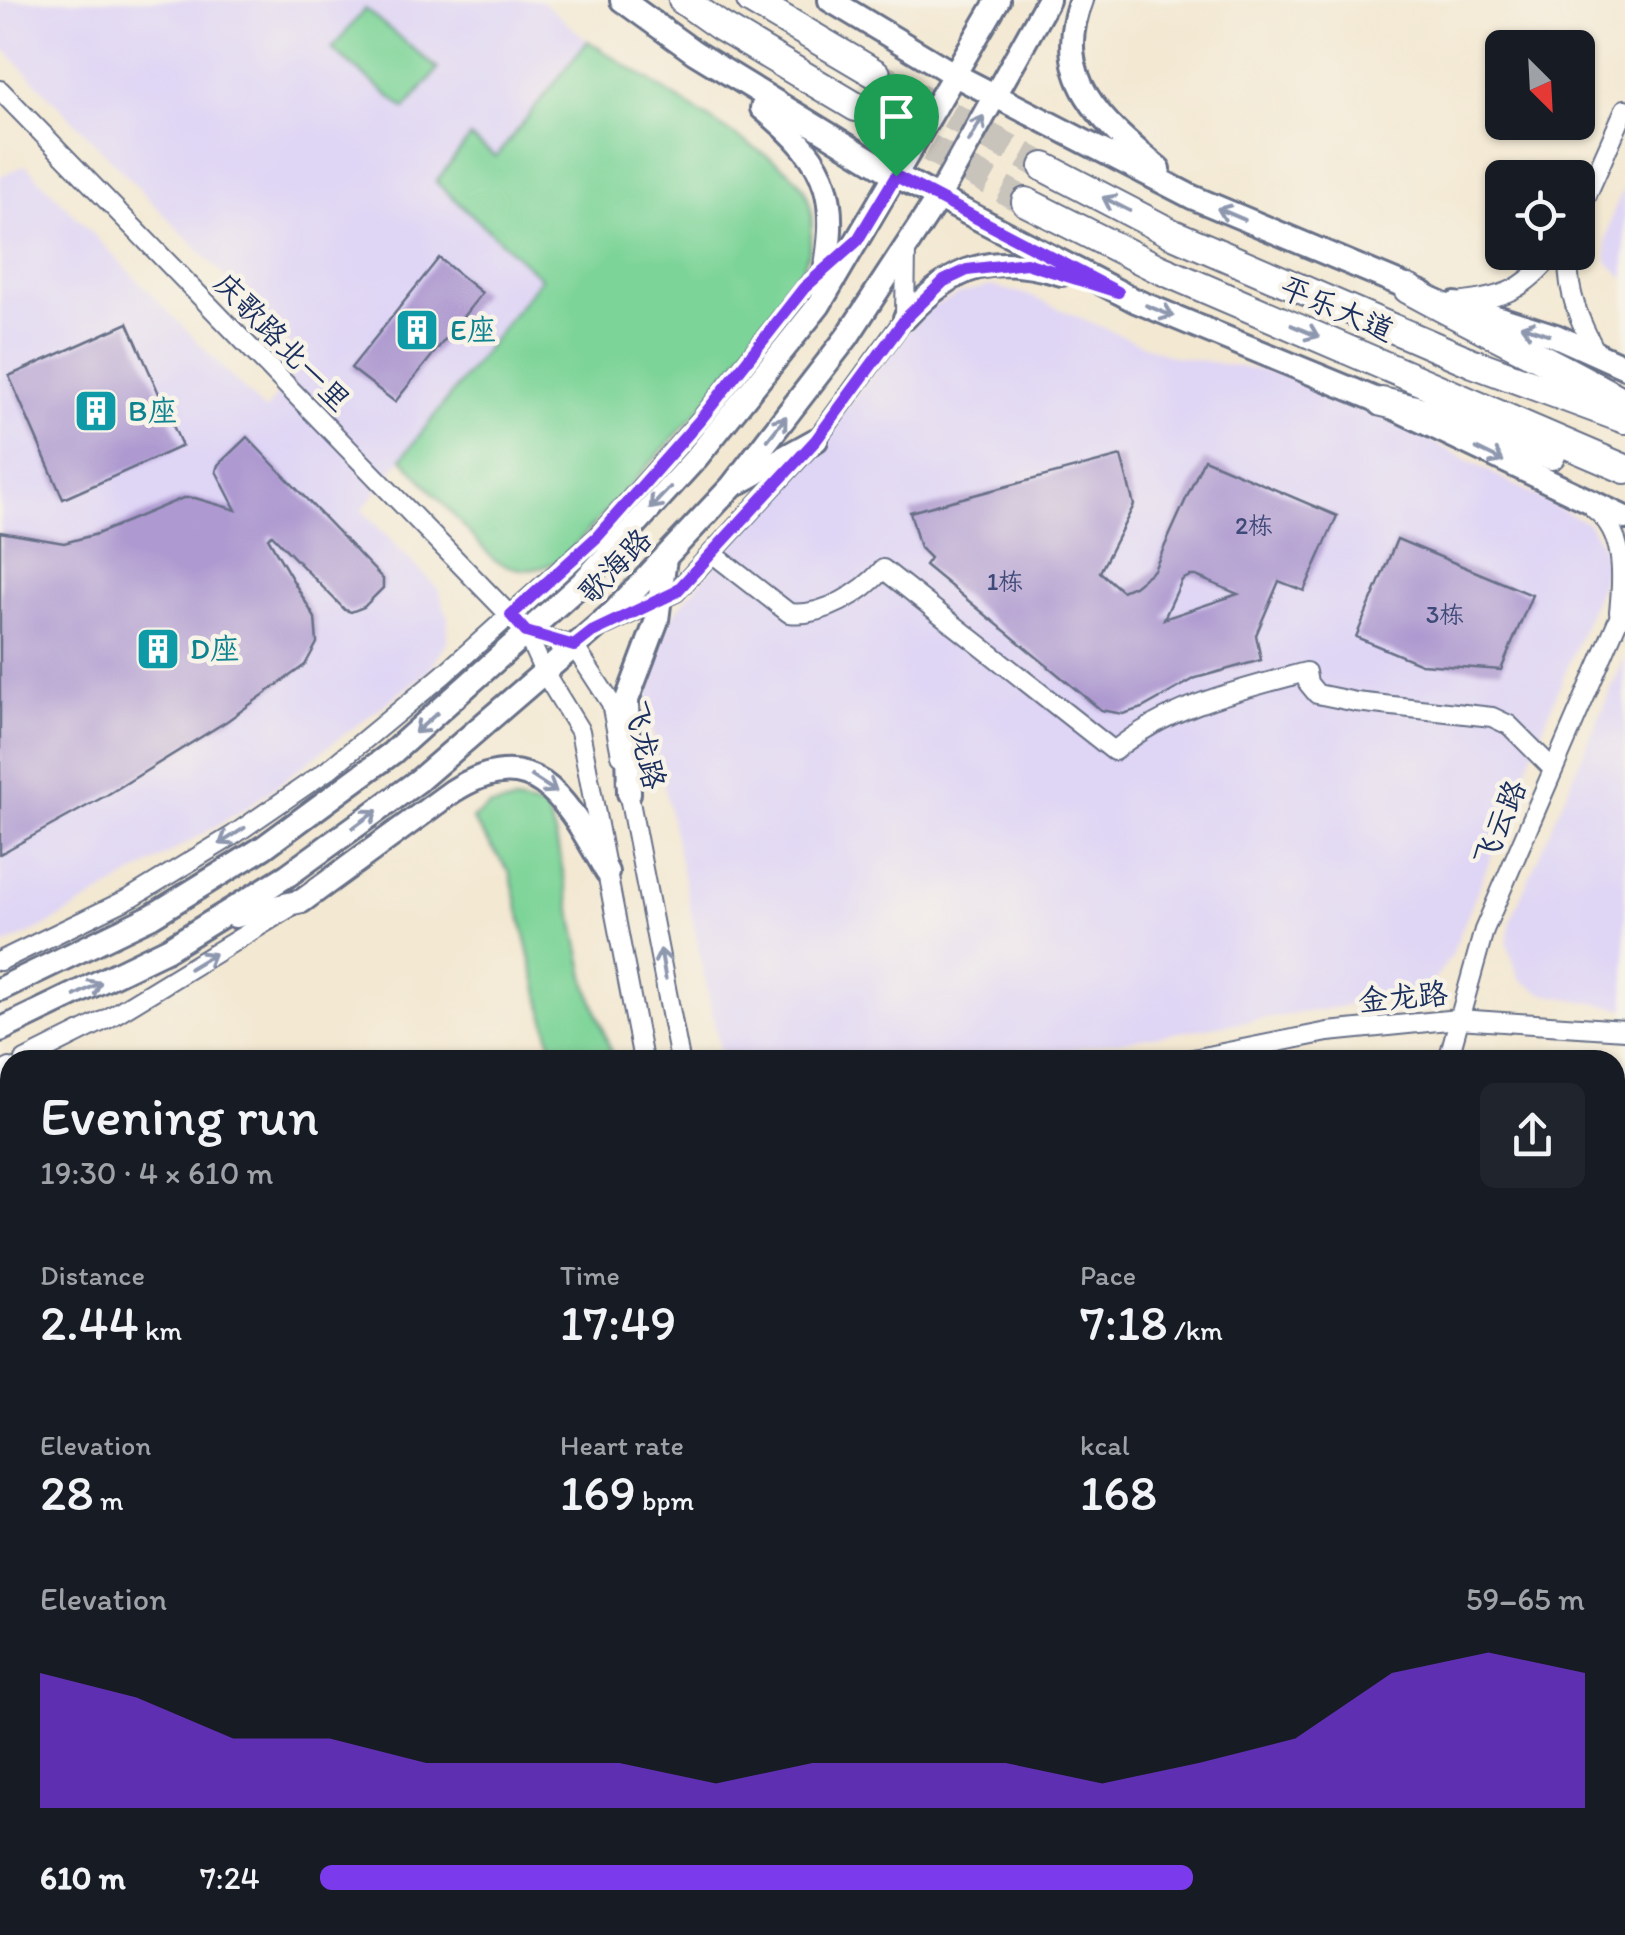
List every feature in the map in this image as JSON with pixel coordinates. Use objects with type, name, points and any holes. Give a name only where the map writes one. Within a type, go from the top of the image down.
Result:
[{"type":"highway","points":[[683,0],[856,107]]},
{"type":"highway","points":[[750,0],[876,74]]},
{"type":"highway","name":"平乐大道","points":[[1044,167],[1189,240],[1473,362],[1625,420]]},
{"type":"highway","name":"平乐大道","points":[[1026,202],[1157,268],[1625,470]]},
{"type":"highway","points":[[1408,289],[1565,368],[1625,403]]},
{"type":"highway","points":[[1382,402],[1462,421],[1545,454],[1625,470]]},
{"type":"main road","points":[[622,0],[694,52],[796,135],[815,161],[829,191],[831,221],[819,304]]},
{"type":"main road","points":[[830,0],[955,75],[1192,198],[1408,289],[1556,336],[1625,366]]},
{"type":"main road","name":"歌海路","points":[[0,990],[152,916],[264,847],[392,753],[518,624],[582,583],[697,458],[819,304],[998,0]]},
{"type":"main road","name":"歌海路","points":[[0,1030],[168,949],[288,875],[418,781],[583,639],[732,486],[847,337],[938,198],[1048,0]]},
{"type":"main road","points":[[1081,0],[1074,17],[1072,43],[1088,100],[1105,124],[1192,198]]},
{"type":"main road","points":[[694,52],[896,176],[1118,292],[1382,402],[1625,518]]},
{"type":"main road","points":[[906,318],[944,281],[967,270],[992,265],[1026,263],[1118,292]]},
{"type":"main road","points":[[732,486],[816,440]]},
{"type":"main road","points":[[629,793],[628,700],[657,620],[665,558]]},
{"type":"main road","points":[[212,922],[302,901],[471,779],[494,773],[526,773],[546,782],[565,800],[607,872]]},
{"type":"street","name":"庆歌路北一里","points":[[0,90],[518,624]]},
{"type":"street","points":[[1595,177],[1625,109]]},
{"type":"street","points":[[0,961],[132,897],[232,836],[328,770],[443,676],[518,624],[701,419],[804,288],[857,241]]},
{"type":"street","points":[[518,624],[583,639],[676,592],[816,440],[906,318],[906,248]]},
{"type":"street","points":[[1455,304],[1498,298],[1540,270]]},
{"type":"street","points":[[1569,270],[1576,310],[1597,354]]},
{"type":"street","name":"飞云路","points":[[1450,1050],[1484,930],[1622,608],[1624,563],[1616,534],[1604,516],[1575,497]]},
{"type":"street","points":[[712,553],[789,613],[804,615],[867,588],[883,569],[1114,752],[1138,731],[1167,716],[1236,691],[1306,672],[1308,683],[1317,694],[1492,717],[1509,724],[1552,769]]},
{"type":"street","name":"飞龙路","points":[[518,624],[580,731],[640,1050]]},
{"type":"street","name":"飞龙路","points":[[583,639],[610,703],[678,1050]]},
{"type":"street","points":[[45,1050],[107,1018],[302,901]]},
{"type":"street","name":"金龙路","points":[[1238,1050],[1328,1032],[1458,1019],[1625,1030]]},
{"type":"shaded area","points":[[0,0],[541,0],[588,41],[495,157],[541,278],[362,510],[439,590],[448,617],[447,642],[430,670],[248,807],[44,927],[0,947],[0,176],[26,165],[265,411],[304,359],[0,45]]},
{"type":"shaded area","points":[[1625,185],[1625,278],[1607,262],[1606,242]]},
{"type":"shaded area","points":[[990,286],[1025,294],[1167,355],[1278,373],[1399,424],[1589,524],[1602,546],[1605,564],[1600,586],[1451,956],[1435,979],[1415,995],[1066,1050],[720,1050],[647,705],[649,664],[658,633],[926,310],[960,294]]},
{"type":"shaded area","points":[[1625,657],[1625,1009],[1544,994],[1519,979],[1507,943],[1511,920]]},
{"type":"green space","points":[[365,9],[438,69],[405,109],[332,49]]},
{"type":"green space","points":[[588,41],[790,172],[809,200],[811,239],[800,276],[703,406],[563,558],[537,569],[521,569],[494,560],[402,458],[541,278],[436,182],[470,137],[496,157]]},
{"type":"green space","points":[[516,802],[545,808],[555,834],[587,985],[610,1050],[553,1050],[510,873],[472,819],[489,807]]},
{"type":"building","name":"E座","points":[[439,258],[482,293],[395,402],[351,368]]},
{"type":"building","name":"B座","points":[[128,323],[182,446],[63,499],[9,376]]},
{"type":"building","name":"D座","points":[[247,437],[383,579],[383,588],[364,607],[345,610],[272,535],[268,538],[315,618],[317,643],[305,665],[227,721],[107,795],[0,854],[0,532],[64,543],[97,534],[183,498],[236,510],[216,471]]},
{"type":"building","points":[[1121,456],[1134,505],[1100,572],[1122,591],[1154,570],[1204,459],[1337,516],[1304,591],[1279,581],[1256,635],[1261,660],[1196,678],[1142,708],[1123,714],[1101,710],[925,565],[930,558],[920,548],[910,512]],"holes":[[[1196,576],[1238,594],[1164,619],[1182,580]]]},
{"type":"building","points":[[1397,539],[1532,595],[1501,670],[1421,664],[1356,637]]},
{"type":"tunnel","points":[[876,74],[1044,167]]},
{"type":"tunnel","points":[[856,107],[1026,202]]},
{"type":"place","name":"E座","points":[[417,330]]},
{"type":"place","name":"B座","points":[[96,411]]},
{"type":"place","name":"D座","points":[[158,649]]},
{"type":"route","points":[[896,176],[1118,292],[1026,263],[967,270],[944,281],[906,318],[816,440],[676,592],[592,632],[574,646],[526,632],[511,615],[597,537],[701,419],[804,288],[857,241],[896,176]]}]
